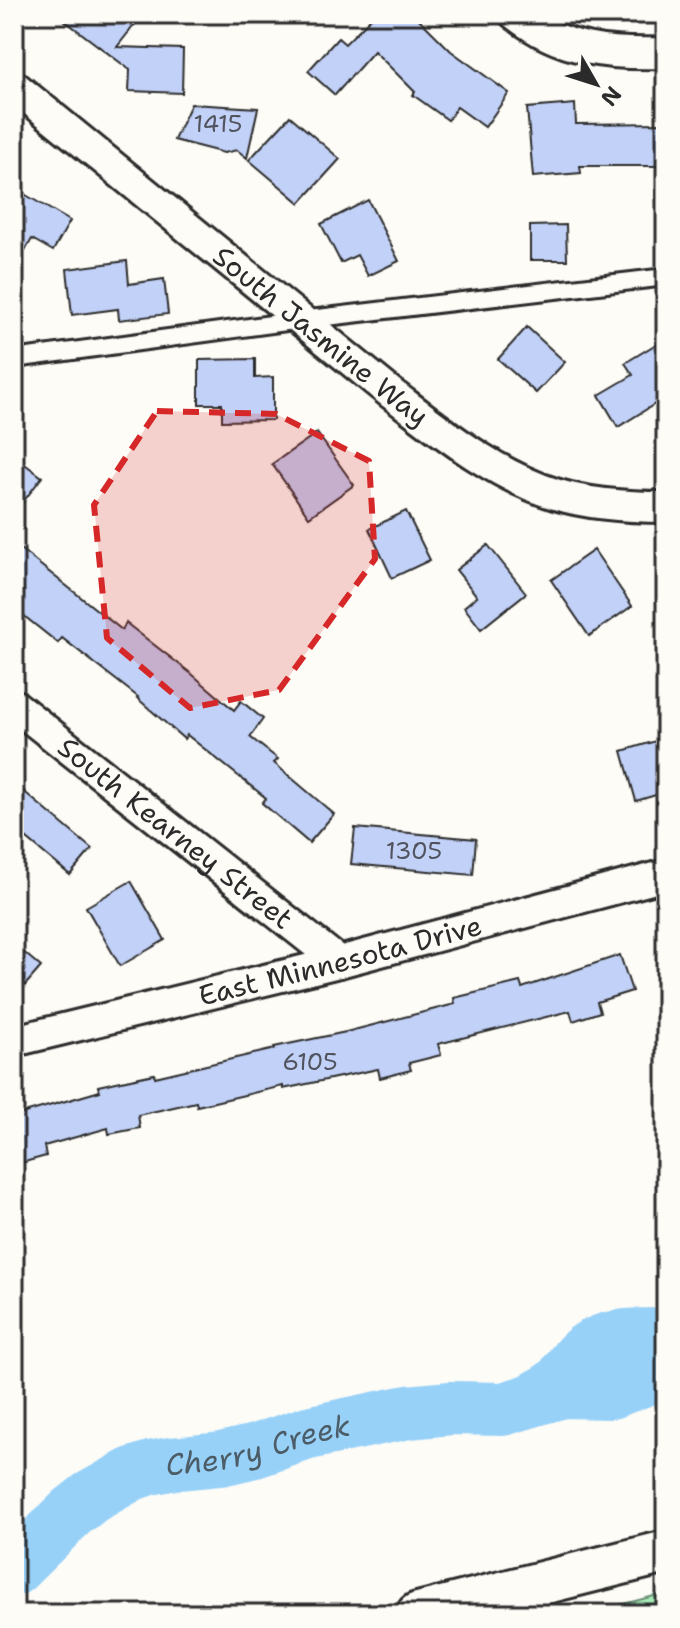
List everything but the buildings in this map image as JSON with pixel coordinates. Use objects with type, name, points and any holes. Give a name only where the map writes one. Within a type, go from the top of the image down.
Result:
[{"type":"street","points":[[515,14],[528,25],[587,49],[616,54],[666,53]]},
{"type":"street","name":"South Jasmine Way","points":[[14,86],[432,424],[497,467],[557,494],[629,507],[666,507]]},
{"type":"street","name":"South Kearney Street","points":[[14,705],[339,962]]},
{"type":"street","name":"East Minnesota Drive","points":[[14,1041],[339,962],[666,875]]},
{"type":"street","points":[[418,1614],[666,1552]]},
{"type":"lane","points":[[14,359],[301,320],[666,277]]},
{"type":"highlighted area","points":[[157,411],[276,414],[369,461],[375,559],[279,690],[190,708],[107,638],[94,505]]},
{"type":"green space","points":[[666,1593],[666,1614],[584,1614]]},
{"type":"waterway","name":"Cherry Creek","points":[[532,1400],[556,1385],[591,1346],[622,1336],[666,1335]]},
{"type":"waterway","name":"Cherry Creek","points":[[14,1569],[91,1497],[132,1474],[150,1468],[221,1459],[308,1433],[408,1412],[451,1408],[503,1409],[563,1391],[611,1392],[648,1378],[666,1375]]}]
